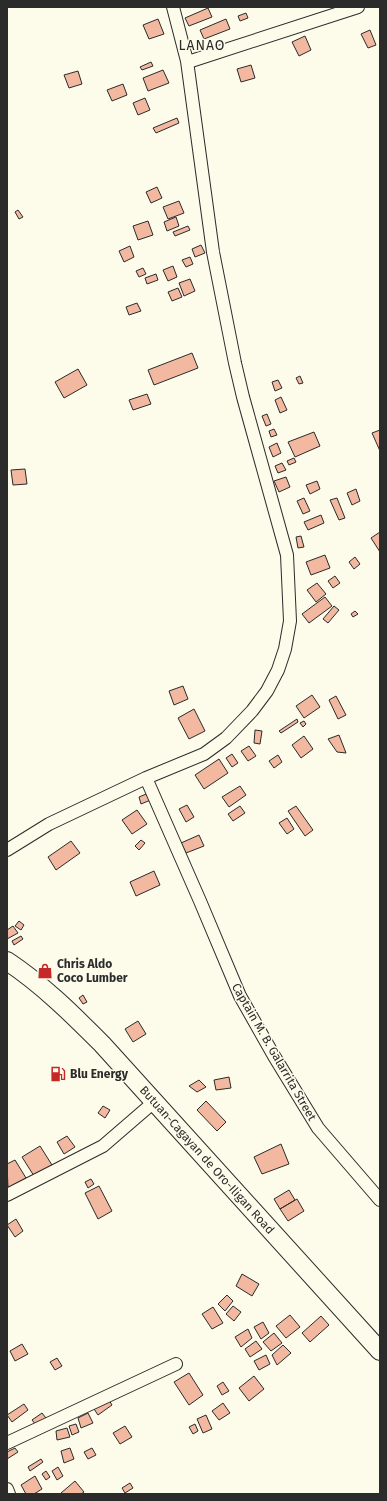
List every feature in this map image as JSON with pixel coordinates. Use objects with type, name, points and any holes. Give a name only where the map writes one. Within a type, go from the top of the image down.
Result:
[{"type":"highway","name":"Butuan-Cagayan de Oro-Iligan Road","points":[[7,961],[28,975],[67,1009],[154,1102],[380,1351]]},
{"type":"street","points":[[7,850],[49,824],[146,778],[204,754],[226,738],[252,711],[267,691],[278,670],[285,649],[290,621],[287,555],[235,363],[213,252],[188,62],[173,7]]},
{"type":"street","points":[[188,62],[358,7]]},
{"type":"street","name":"Captain M. B. Galarrita Street","points":[[146,778],[240,996],[274,1056],[318,1128],[380,1200]]},
{"type":"street","points":[[7,1195],[103,1146],[154,1102]]},
{"type":"street","points":[[7,1443],[176,1364]]},
{"type":"street","points":[[7,1489],[9,1494]]},
{"type":"building","points":[[208,8],[212,17],[189,26],[185,18]]},
{"type":"building","points":[[246,13],[248,18],[240,21],[238,16]]},
{"type":"building","points":[[158,19],[164,34],[149,39],[143,25]]},
{"type":"building","points":[[226,19],[230,29],[204,39],[200,30]]},
{"type":"building","points":[[370,30],[376,45],[368,48],[361,34]]},
{"type":"building","points":[[305,36],[311,50],[299,56],[292,42]]},
{"type":"building","points":[[151,62],[153,66],[142,70],[140,67]]},
{"type":"building","points":[[251,65],[255,78],[241,82],[237,69]]},
{"type":"building","points":[[163,70],[169,83],[148,91],[143,78]]},
{"type":"building","points":[[78,71],[82,84],[69,88],[64,75]]},
{"type":"building","points":[[123,84],[127,95],[112,101],[107,90]]},
{"type":"building","points":[[145,98],[150,110],[138,115],[133,103]]},
{"type":"building","points":[[177,118],[179,123],[156,133],[153,128]]},
{"type":"building","points":[[157,187],[162,198],[151,203],[146,192]]},
{"type":"building","points":[[179,201],[184,213],[168,219],[163,207]]},
{"type":"building","points":[[18,210],[23,217],[19,219],[15,212]]},
{"type":"building","points":[[176,217],[179,226],[167,231],[164,222]]},
{"type":"building","points":[[148,221],[153,235],[138,240],[133,226]]},
{"type":"building","points":[[188,226],[190,230],[175,236],[173,232]]},
{"type":"building","points":[[201,245],[205,253],[195,257],[192,249]]},
{"type":"building","points":[[130,246],[134,257],[124,262],[119,251]]},
{"type":"building","points":[[190,257],[193,264],[186,267],[182,260]]},
{"type":"building","points":[[173,266],[177,277],[168,281],[163,270]]},
{"type":"building","points":[[143,268],[146,274],[139,277],[136,271]]},
{"type":"building","points":[[156,274],[158,280],[147,284],[145,278]]},
{"type":"building","points":[[190,279],[195,291],[184,296],[179,283]]},
{"type":"building","points":[[178,288],[182,297],[172,301],[168,292]]},
{"type":"building","points":[[137,303],[141,311],[129,315],[126,307]]},
{"type":"building","points":[[192,353],[198,368],[154,385],[148,370]]},
{"type":"building","points":[[78,369],[87,385],[64,398],[55,382]]},
{"type":"building","points":[[300,376],[303,383],[299,384],[296,378]]},
{"type":"building","points":[[278,380],[282,388],[275,391],[272,382]]},
{"type":"building","points":[[147,394],[151,404],[133,410],[129,400]]},
{"type":"building","points":[[281,397],[287,410],[280,413],[275,400]]},
{"type":"building","points":[[267,414],[271,424],[266,426],[262,416]]},
{"type":"building","points":[[274,429],[277,435],[271,437],[269,431]]},
{"type":"building","points":[[380,430],[380,451],[372,433]]},
{"type":"building","points":[[314,432],[320,446],[295,457],[288,442]]},
{"type":"building","points":[[277,443],[281,453],[273,457],[269,447]]},
{"type":"building","points":[[294,458],[296,462],[289,465],[287,461]]},
{"type":"building","points":[[282,463],[286,470],[278,473],[275,466]]},
{"type":"building","points":[[25,469],[27,484],[13,485],[11,470]]},
{"type":"building","points":[[286,477],[290,487],[279,492],[274,481]]},
{"type":"building","points":[[317,481],[320,489],[310,494],[306,485]]},
{"type":"building","points":[[356,489],[360,501],[352,505],[347,493]]},
{"type":"building","points":[[304,498],[310,511],[303,514],[297,501]]},
{"type":"building","points":[[337,498],[345,518],[339,520],[330,500]]},
{"type":"building","points":[[321,515],[324,523],[308,530],[304,522]]},
{"type":"building","points":[[380,532],[380,552],[371,538]]},
{"type":"building","points":[[301,536],[304,547],[298,548],[296,537]]},
{"type":"building","points":[[325,555],[330,568],[311,575],[306,562]]},
{"type":"building","points":[[355,557],[360,564],[354,569],[349,562]]},
{"type":"building","points":[[335,576],[340,583],[333,588],[328,581]]},
{"type":"building","points":[[317,583],[326,594],[316,602],[307,590]]},
{"type":"building","points":[[325,597],[332,606],[309,623],[302,614]]},
{"type":"building","points":[[334,606],[339,610],[328,623],[323,619]]},
{"type":"building","points":[[355,611],[358,614],[353,617],[351,614]]},
{"type":"building","points":[[183,686],[188,699],[174,705],[169,691]]},
{"type":"building","points":[[312,695],[320,707],[304,718],[296,706]]},
{"type":"building","points":[[336,696],[346,715],[338,719],[329,700]]},
{"type":"building","points":[[194,709],[205,731],[189,739],[178,718]]},
{"type":"building","points":[[297,719],[298,722],[281,733],[279,731]]},
{"type":"building","points":[[304,721],[306,724],[303,727],[300,723]]},
{"type":"building","points":[[255,730],[262,731],[260,744],[254,743]]},
{"type":"building","points":[[339,735],[346,753],[337,752],[328,739]]},
{"type":"building","points":[[304,736],[313,749],[301,758],[292,745]]},
{"type":"building","points":[[249,746],[256,756],[248,761],[241,751]]},
{"type":"building","points":[[232,754],[238,763],[232,767],[226,758]]},
{"type":"building","points":[[278,755],[282,762],[274,768],[269,761]]},
{"type":"building","points":[[219,759],[228,773],[204,789],[195,775]]},
{"type":"building","points":[[240,786],[246,795],[229,807],[222,797]]},
{"type":"building","points":[[151,792],[153,799],[141,804],[139,797]]},
{"type":"building","points":[[187,805],[194,817],[186,822],[179,809]]},
{"type":"building","points":[[240,806],[245,813],[233,821],[228,814]]},
{"type":"building","points":[[296,806],[313,830],[305,836],[288,811]]},
{"type":"building","points":[[137,810],[147,824],[132,834],[122,820]]},
{"type":"building","points":[[287,818],[294,829],[287,834],[279,823]]},
{"type":"building","points":[[199,835],[204,846],[186,853],[181,843]]},
{"type":"building","points":[[141,840],[145,843],[139,850],[135,846]]},
{"type":"building","points":[[71,841],[80,853],[56,870],[48,857]]},
{"type":"building","points":[[154,871],[160,885],[136,896],[130,882]]},
{"type":"building","points":[[19,921],[24,925],[21,930],[15,926]]},
{"type":"building","points":[[13,926],[18,933],[7,939],[7,930]]},
{"type":"building","points":[[21,936],[23,939],[14,945],[12,941]]},
{"type":"building","points":[[77,959],[84,964],[82,967],[75,962]]},
{"type":"building","points":[[83,995],[87,1002],[83,1004],[79,998]]},
{"type":"building","points":[[138,1021],[146,1034],[133,1042],[125,1029]]},
{"type":"building","points":[[229,1077],[231,1088],[216,1090],[214,1080]]},
{"type":"building","points":[[199,1080],[206,1087],[197,1092],[189,1086]]},
{"type":"building","points":[[206,1101],[226,1122],[217,1131],[197,1110]]},
{"type":"building","points":[[103,1106],[110,1110],[105,1118],[98,1113]]},
{"type":"building","points":[[67,1136],[75,1147],[64,1154],[57,1142]]},
{"type":"building","points":[[281,1144],[289,1164],[262,1174],[254,1157]]},
{"type":"building","points":[[40,1146],[52,1165],[34,1176],[22,1157]]},
{"type":"building","points":[[15,1160],[26,1178],[8,1188],[7,1164]]},
{"type":"building","points":[[91,1179],[94,1184],[88,1188],[85,1182]]},
{"type":"building","points":[[99,1186],[112,1211],[98,1219],[85,1193]]},
{"type":"building","points":[[289,1190],[295,1200],[280,1209],[274,1199]]},
{"type":"building","points":[[297,1199],[304,1211],[288,1221],[280,1209]]},
{"type":"building","points":[[16,1219],[23,1231],[15,1237],[7,1225]]},
{"type":"building","points":[[242,1274],[259,1284],[252,1296],[236,1286]]},
{"type":"building","points":[[227,1295],[233,1301],[225,1311],[218,1304]]},
{"type":"building","points":[[233,1306],[241,1312],[234,1321],[226,1314]]},
{"type":"building","points":[[213,1307],[223,1323],[212,1329],[202,1314]]},
{"type":"building","points":[[290,1315],[300,1327],[286,1338],[276,1326]]},
{"type":"building","points":[[321,1316],[329,1325],[310,1342],[302,1333]]},
{"type":"building","points":[[263,1322],[269,1333],[261,1339],[254,1327]]},
{"type":"building","points":[[248,1329],[252,1338],[241,1347],[235,1337]]},
{"type":"building","points":[[274,1333],[282,1343],[271,1351],[263,1342]]},
{"type":"building","points":[[256,1341],[262,1349],[250,1357],[245,1349]]},
{"type":"building","points":[[22,1344],[28,1354],[15,1361],[10,1351]]},
{"type":"building","points":[[283,1345],[291,1353],[277,1365],[272,1355]]},
{"type":"building","points":[[266,1355],[270,1364],[259,1370],[254,1361]]},
{"type":"building","points":[[57,1358],[62,1366],[55,1370],[50,1362]]},
{"type":"building","points":[[189,1373],[203,1395],[189,1405],[174,1382]]},
{"type":"building","points":[[254,1376],[264,1389],[249,1401],[239,1388]]},
{"type":"building","points":[[223,1382],[229,1391],[222,1395],[217,1386]]},
{"type":"building","points":[[109,1400],[112,1405],[98,1415],[94,1409]]},
{"type":"building","points":[[223,1403],[230,1413],[219,1420],[212,1411]]},
{"type":"building","points":[[24,1404],[28,1410],[12,1422],[7,1415]]},
{"type":"building","points":[[42,1413],[46,1418],[36,1425],[32,1420]]},
{"type":"building","points":[[88,1413],[93,1423],[81,1428],[78,1418]]},
{"type":"building","points":[[206,1415],[212,1429],[203,1433],[197,1419]]},
{"type":"building","points":[[76,1424],[79,1432],[72,1435],[69,1426]]},
{"type":"building","points":[[195,1424],[198,1431],[193,1434],[189,1427]]},
{"type":"building","points":[[125,1426],[132,1437],[120,1444],[113,1433]]},
{"type":"building","points":[[67,1428],[70,1437],[57,1440],[56,1431]]},
{"type":"building","points":[[15,1448],[18,1452],[7,1459],[7,1452]]},
{"type":"building","points":[[70,1448],[74,1459],[64,1463],[61,1451]]},
{"type":"building","points":[[92,1448],[96,1455],[88,1459],[84,1452]]},
{"type":"building","points":[[41,1459],[43,1462],[30,1471],[28,1467]]},
{"type":"building","points":[[58,1467],[63,1476],[57,1480],[52,1471]]},
{"type":"building","points":[[46,1471],[50,1477],[46,1480],[42,1474]]},
{"type":"building","points":[[35,1476],[42,1489],[34,1494],[26,1494],[21,1485]]},
{"type":"building","points":[[75,1481],[84,1492],[81,1494],[61,1493]]},
{"type":"building","points":[[130,1483],[133,1488],[125,1493],[122,1488]]},
{"type":"place","name":"Chris Aldo Coco Lumber","points":[[45,971]]},
{"type":"place","name":"Blu Energy","points":[[58,1074]]},
{"type":"district","name":"LANAO","points":[[202,45]]}]
